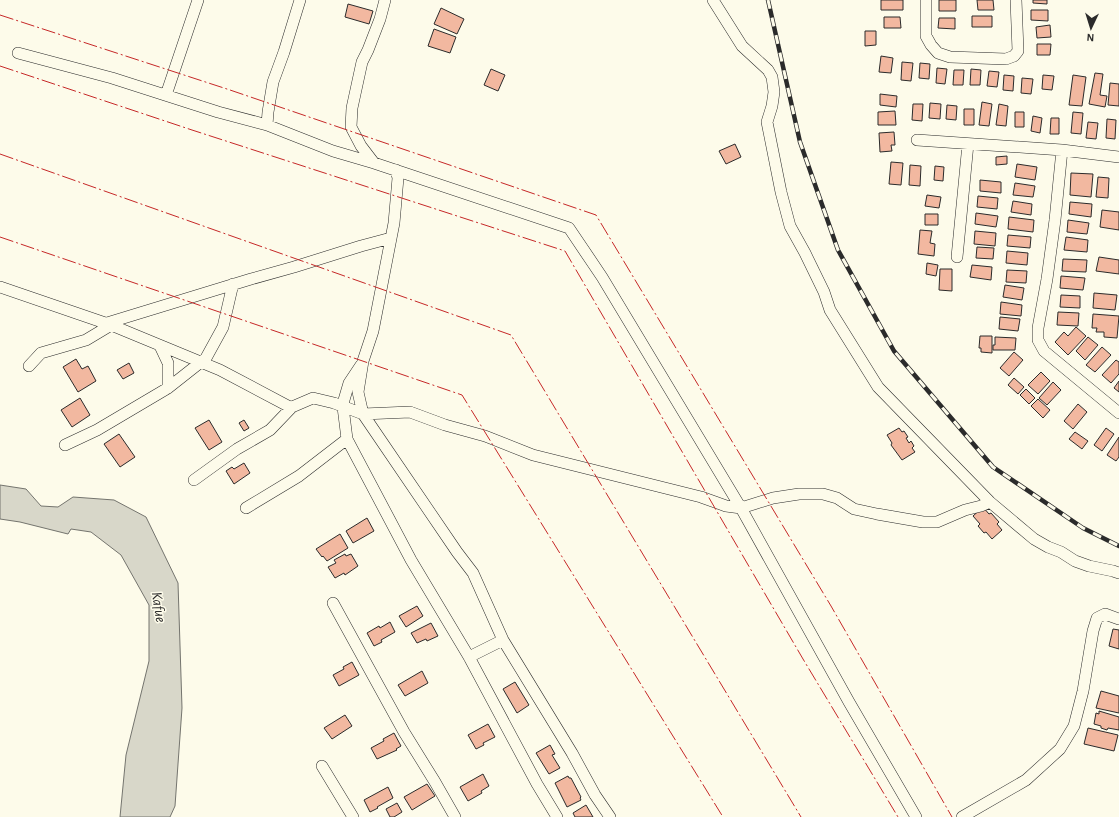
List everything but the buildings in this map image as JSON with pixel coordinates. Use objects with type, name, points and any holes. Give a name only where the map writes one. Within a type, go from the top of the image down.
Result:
[{"type":"street","points":[[166,95],[198,0]]},
{"type":"street","points":[[267,125],[273,82],[300,0]]},
{"type":"street","points":[[374,162],[361,146],[351,127],[352,108],[362,62],[380,18],[385,0]]},
{"type":"street","points":[[713,0],[742,46],[768,70],[772,77],[774,92],[772,106],[767,122],[781,192],[790,226],[805,252],[824,292],[830,310],[878,387],[990,502],[1034,540],[1090,566],[1119,573]]},
{"type":"street","points":[[926,0],[926,36],[938,53],[950,57],[1006,59],[1014,56],[1018,51],[1016,0]]},
{"type":"street","points":[[18,53],[112,78],[218,112],[267,125],[333,151],[374,162],[569,228],[602,277],[741,508],[849,702],[916,817]]},
{"type":"street","points":[[917,140],[1062,150],[1119,157]]},
{"type":"street","points":[[957,257],[968,144]]},
{"type":"street","points":[[1062,150],[1054,228],[1038,328],[1038,340],[1044,351],[1119,413]]},
{"type":"street","points":[[396,170],[398,178],[391,238],[373,331],[363,361],[358,392],[363,414],[457,552],[473,573],[503,640],[572,753],[595,795],[610,817]]},
{"type":"street","points":[[29,366],[41,353],[86,340],[109,324],[137,314],[232,284],[391,238]]},
{"type":"street","points":[[65,445],[97,430],[168,388],[206,358],[223,326],[232,284]]},
{"type":"street","points":[[0,287],[109,324],[220,370],[292,407]]},
{"type":"street","points":[[134,335],[134,324],[137,314]]},
{"type":"street","points":[[160,346],[168,363],[168,388]]},
{"type":"street","points":[[363,361],[349,383],[343,407],[347,439],[411,560],[469,658],[556,817]]},
{"type":"street","points":[[194,480],[238,449],[270,430],[292,407],[313,398],[334,402],[363,414],[410,412],[445,425],[485,436],[533,455],[701,497],[726,506],[741,508],[773,498],[800,494],[823,494],[837,498],[854,509],[923,522],[937,522],[990,502]]},
{"type":"street","points":[[246,508],[299,476],[347,439]]},
{"type":"street","points":[[333,603],[404,732],[455,817]]},
{"type":"street","points":[[962,817],[1026,780],[1060,749],[1074,726],[1080,705],[1093,630],[1097,618],[1105,614],[1119,619]]},
{"type":"street","points":[[469,658],[503,640]]},
{"type":"street","points":[[322,766],[353,817]]},
{"type":"water","name":"Kafue","points":[[0,485],[26,489],[41,506],[58,507],[73,497],[114,500],[146,517],[178,583],[182,708],[175,806],[170,817],[120,817],[126,755],[149,661],[149,605],[121,555],[91,532],[71,529],[68,534],[20,522],[0,519]]},
{"type":"railway","points":[[768,0],[800,142],[838,250],[894,351],[993,467],[1083,528],[1119,546]]},
{"type":"power","points":[[0,15],[230,90],[596,215],[831,606],[952,817]]},
{"type":"power","points":[[0,66],[565,251],[803,659],[898,817]]},
{"type":"power","points":[[0,154],[511,335],[801,817]]},
{"type":"power","points":[[0,237],[462,395],[723,817]]}]
